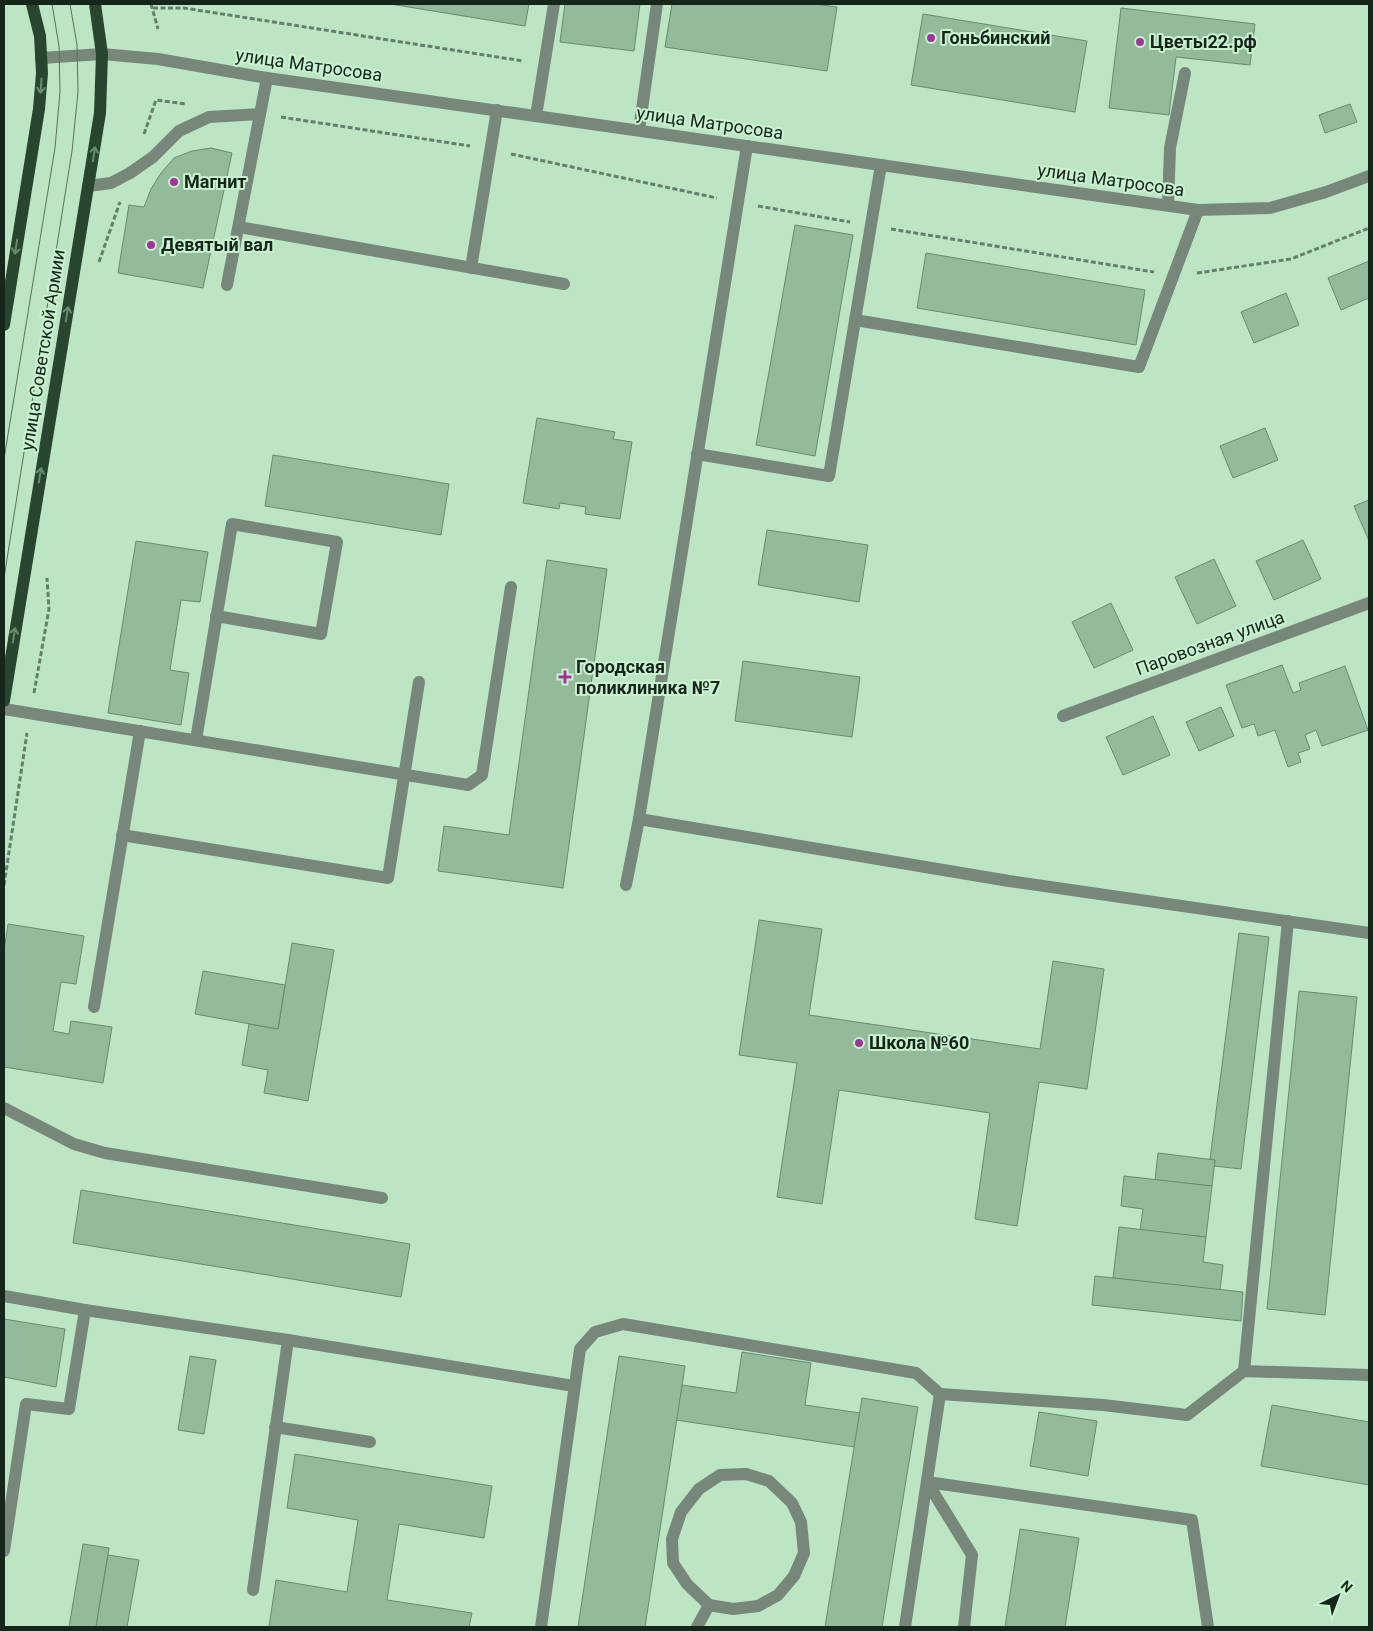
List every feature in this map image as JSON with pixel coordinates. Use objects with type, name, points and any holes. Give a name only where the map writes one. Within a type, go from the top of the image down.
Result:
[{"type":"main road","points":[[4,325],[39,109],[40,36],[32,4]]},
{"type":"main road","name":"улица Советской Армии","points":[[4,700],[100,113],[102,54],[95,4]]},
{"type":"street","points":[[536,116],[554,4]]},
{"type":"street","points":[[638,130],[657,4]]},
{"type":"street","name":"улица Матросова","points":[[41,58],[102,54],[158,59],[267,78],[1198,210],[1270,208],[1326,192],[1369,176]]},
{"type":"street","points":[[1168,206],[1170,148],[1185,73]]},
{"type":"street","points":[[228,285],[267,78]]},
{"type":"street","points":[[471,268],[497,110]]},
{"type":"street","points":[[88,186],[111,183],[130,173],[153,157],[179,131],[209,117],[260,114]]},
{"type":"street","points":[[626,886],[639,819],[747,146]]},
{"type":"street","points":[[698,454],[829,476],[881,165]]},
{"type":"street","points":[[855,320],[1139,367],[1198,210]]},
{"type":"street","points":[[238,227],[564,284]]},
{"type":"street","points":[[196,740],[216,616],[232,524],[337,542],[321,634],[216,616]]},
{"type":"street","points":[[4,709],[468,785],[482,775],[511,587]]},
{"type":"street","name":"Паровозная улица","points":[[1063,716],[1369,602]]},
{"type":"street","points":[[122,835],[388,878],[419,682]]},
{"type":"street","points":[[94,1007],[140,731]]},
{"type":"street","points":[[639,819],[1009,881],[1369,933]]},
{"type":"street","points":[[1244,1371],[1288,921]]},
{"type":"street","points":[[4,1108],[74,1144],[105,1153],[382,1198]]},
{"type":"street","points":[[4,1296],[574,1386]]},
{"type":"street","points":[[4,1551],[10,1477],[26,1404],[69,1409],[85,1310]]},
{"type":"street","points":[[541,1627],[580,1348],[594,1332],[623,1324],[916,1373],[940,1394],[1103,1404],[1187,1415],[1244,1371],[1369,1375]]},
{"type":"street","points":[[253,1590],[288,1340]]},
{"type":"street","points":[[905,1627],[940,1394]]},
{"type":"street","points":[[275,1427],[370,1442]]},
{"type":"street","points":[[746,1474],[769,1481],[792,1503],[800,1522],[804,1553],[794,1576],[778,1595],[758,1606],[733,1609],[709,1605],[687,1584],[673,1563],[672,1539],[681,1512],[699,1489],[720,1475],[746,1474]]},
{"type":"street","points":[[927,1482],[972,1555],[964,1627]]},
{"type":"street","points":[[927,1482],[1192,1520],[1208,1627]]},
{"type":"street","points":[[697,1627],[709,1605]]},
{"type":"path","points":[[158,29],[152,6],[184,8],[544,65]]},
{"type":"path","points":[[143,137],[156,100],[194,105]]},
{"type":"path","points":[[260,114],[491,149],[738,202],[1173,276],[1291,259],[1369,228]]},
{"type":"path","points":[[98,264],[130,173]]},
{"type":"path","points":[[4,885],[30,714],[50,609],[47,572]]},
{"type":"building","points":[[390,4],[529,4],[525,26]]},
{"type":"building","points":[[565,4],[640,4],[634,51],[560,42]]},
{"type":"building","points":[[672,4],[815,4],[837,7],[827,71],[665,47]]},
{"type":"building","points":[[1121,8],[1255,24],[1250,65],[1176,57],[1169,115],[1109,108]]},
{"type":"building","points":[[923,14],[1087,41],[1075,112],[911,85]]},
{"type":"building","points":[[1350,104],[1357,122],[1325,133],[1319,115]]},
{"type":"building","points":[[211,148],[232,153],[203,288],[118,273],[129,205],[144,207],[151,189],[161,173],[174,158],[192,151]]},
{"type":"building","points":[[795,225],[853,235],[815,456],[756,445]]},
{"type":"building","points":[[926,253],[1145,290],[1136,345],[917,308]]},
{"type":"building","points":[[1369,261],[1369,298],[1341,310],[1328,278]]},
{"type":"building","points":[[1286,293],[1299,325],[1254,343],[1241,312]]},
{"type":"building","points":[[537,418],[615,432],[613,439],[632,442],[620,519],[585,514],[586,507],[560,503],[559,509],[523,503]]},
{"type":"building","points":[[1265,428],[1278,460],[1233,478],[1220,446]]},
{"type":"building","points":[[273,455],[449,484],[441,535],[265,506]]},
{"type":"building","points":[[1369,500],[1369,541],[1354,506]]},
{"type":"building","points":[[767,530],[868,545],[859,602],[758,585]]},
{"type":"building","points":[[1303,540],[1321,579],[1274,600],[1256,561]]},
{"type":"building","points":[[136,541],[208,552],[200,602],[181,600],[170,670],[189,673],[181,725],[108,713]]},
{"type":"building","points":[[1214,559],[1236,606],[1197,624],[1175,577]]},
{"type":"building","points":[[547,560],[607,569],[563,888],[438,871],[444,826],[509,835]]},
{"type":"building","points":[[1111,603],[1133,650],[1094,668],[1072,622]]},
{"type":"building","points":[[743,661],[860,677],[852,737],[735,721]]},
{"type":"building","points":[[1282,665],[1293,693],[1301,690],[1299,683],[1345,666],[1368,730],[1322,746],[1316,730],[1305,735],[1310,749],[1298,753],[1301,762],[1288,767],[1275,730],[1258,736],[1254,724],[1242,728],[1226,685]]},
{"type":"building","points":[[1221,707],[1234,736],[1199,751],[1186,722]]},
{"type":"building","points":[[1153,716],[1170,755],[1123,775],[1106,737]]},
{"type":"building","points":[[759,920],[822,929],[809,1015],[1040,1049],[1053,961],[1104,969],[1087,1089],[1039,1082],[1017,1226],[975,1219],[990,1113],[839,1090],[822,1204],[777,1197],[797,1063],[739,1055]]},
{"type":"building","points":[[8,924],[84,936],[76,984],[61,982],[53,1031],[69,1034],[71,1021],[112,1027],[103,1083],[4,1067],[4,950]]},
{"type":"building","points":[[1239,933],[1269,937],[1241,1169],[1214,1166],[1215,1160],[1210,1159]]},
{"type":"building","points":[[292,943],[334,950],[308,1101],[264,1093],[268,1070],[242,1065],[249,1024],[278,1029]]},
{"type":"building","points":[[203,971],[285,985],[278,1029],[195,1014]]},
{"type":"building","points":[[1299,991],[1357,997],[1325,1315],[1267,1309]]},
{"type":"building","points":[[1158,1153],[1215,1160],[1212,1186],[1155,1180]]},
{"type":"building","points":[[1124,1176],[1212,1186],[1206,1237],[1140,1230],[1143,1209],[1121,1206]]},
{"type":"building","points":[[81,1190],[410,1244],[401,1297],[73,1243]]},
{"type":"building","points":[[1119,1227],[1206,1237],[1203,1262],[1223,1265],[1220,1290],[1113,1278]]},
{"type":"building","points":[[1095,1276],[1243,1292],[1241,1321],[1092,1305]]},
{"type":"building","points":[[4,1319],[65,1329],[56,1387],[4,1377]]},
{"type":"building","points":[[742,1352],[811,1363],[805,1405],[860,1413],[855,1447],[676,1420],[682,1385],[736,1393]]},
{"type":"building","points":[[190,1356],[216,1360],[204,1434],[178,1430]]},
{"type":"building","points":[[619,1356],[685,1366],[645,1627],[578,1627]]},
{"type":"building","points":[[862,1398],[918,1407],[882,1627],[825,1627]]},
{"type":"building","points":[[1272,1405],[1369,1422],[1369,1485],[1261,1466]]},
{"type":"building","points":[[1039,1412],[1097,1421],[1088,1476],[1030,1466]]},
{"type":"building","points":[[295,1454],[492,1486],[484,1538],[399,1524],[387,1600],[472,1613],[469,1627],[269,1627],[276,1580],[347,1592],[358,1520],[287,1508]]},
{"type":"building","points":[[1020,1529],[1079,1538],[1065,1627],[1005,1627]]},
{"type":"building","points":[[83,1544],[109,1548],[96,1627],[69,1627]]},
{"type":"building","points":[[108,1555],[139,1560],[127,1627],[96,1627]]},
{"type":"tram line","points":[[4,459],[55,148],[60,92],[59,46],[52,4]]},
{"type":"tram line","points":[[4,578],[72,151],[78,92],[77,45],[70,4]]},
{"type":"place","name":"Гоньбинский","points":[[931,38]]},
{"type":"place","name":"Цветы22.рф","points":[[1140,42]]},
{"type":"place","name":"Магнит","points":[[174,182]]},
{"type":"place","name":"Девятый вал","points":[[151,245]]},
{"type":"place","name":"Городская поликлиника №7","points":[[565,677]]},
{"type":"place","name":"Школа №60","points":[[859,1043]]}]
